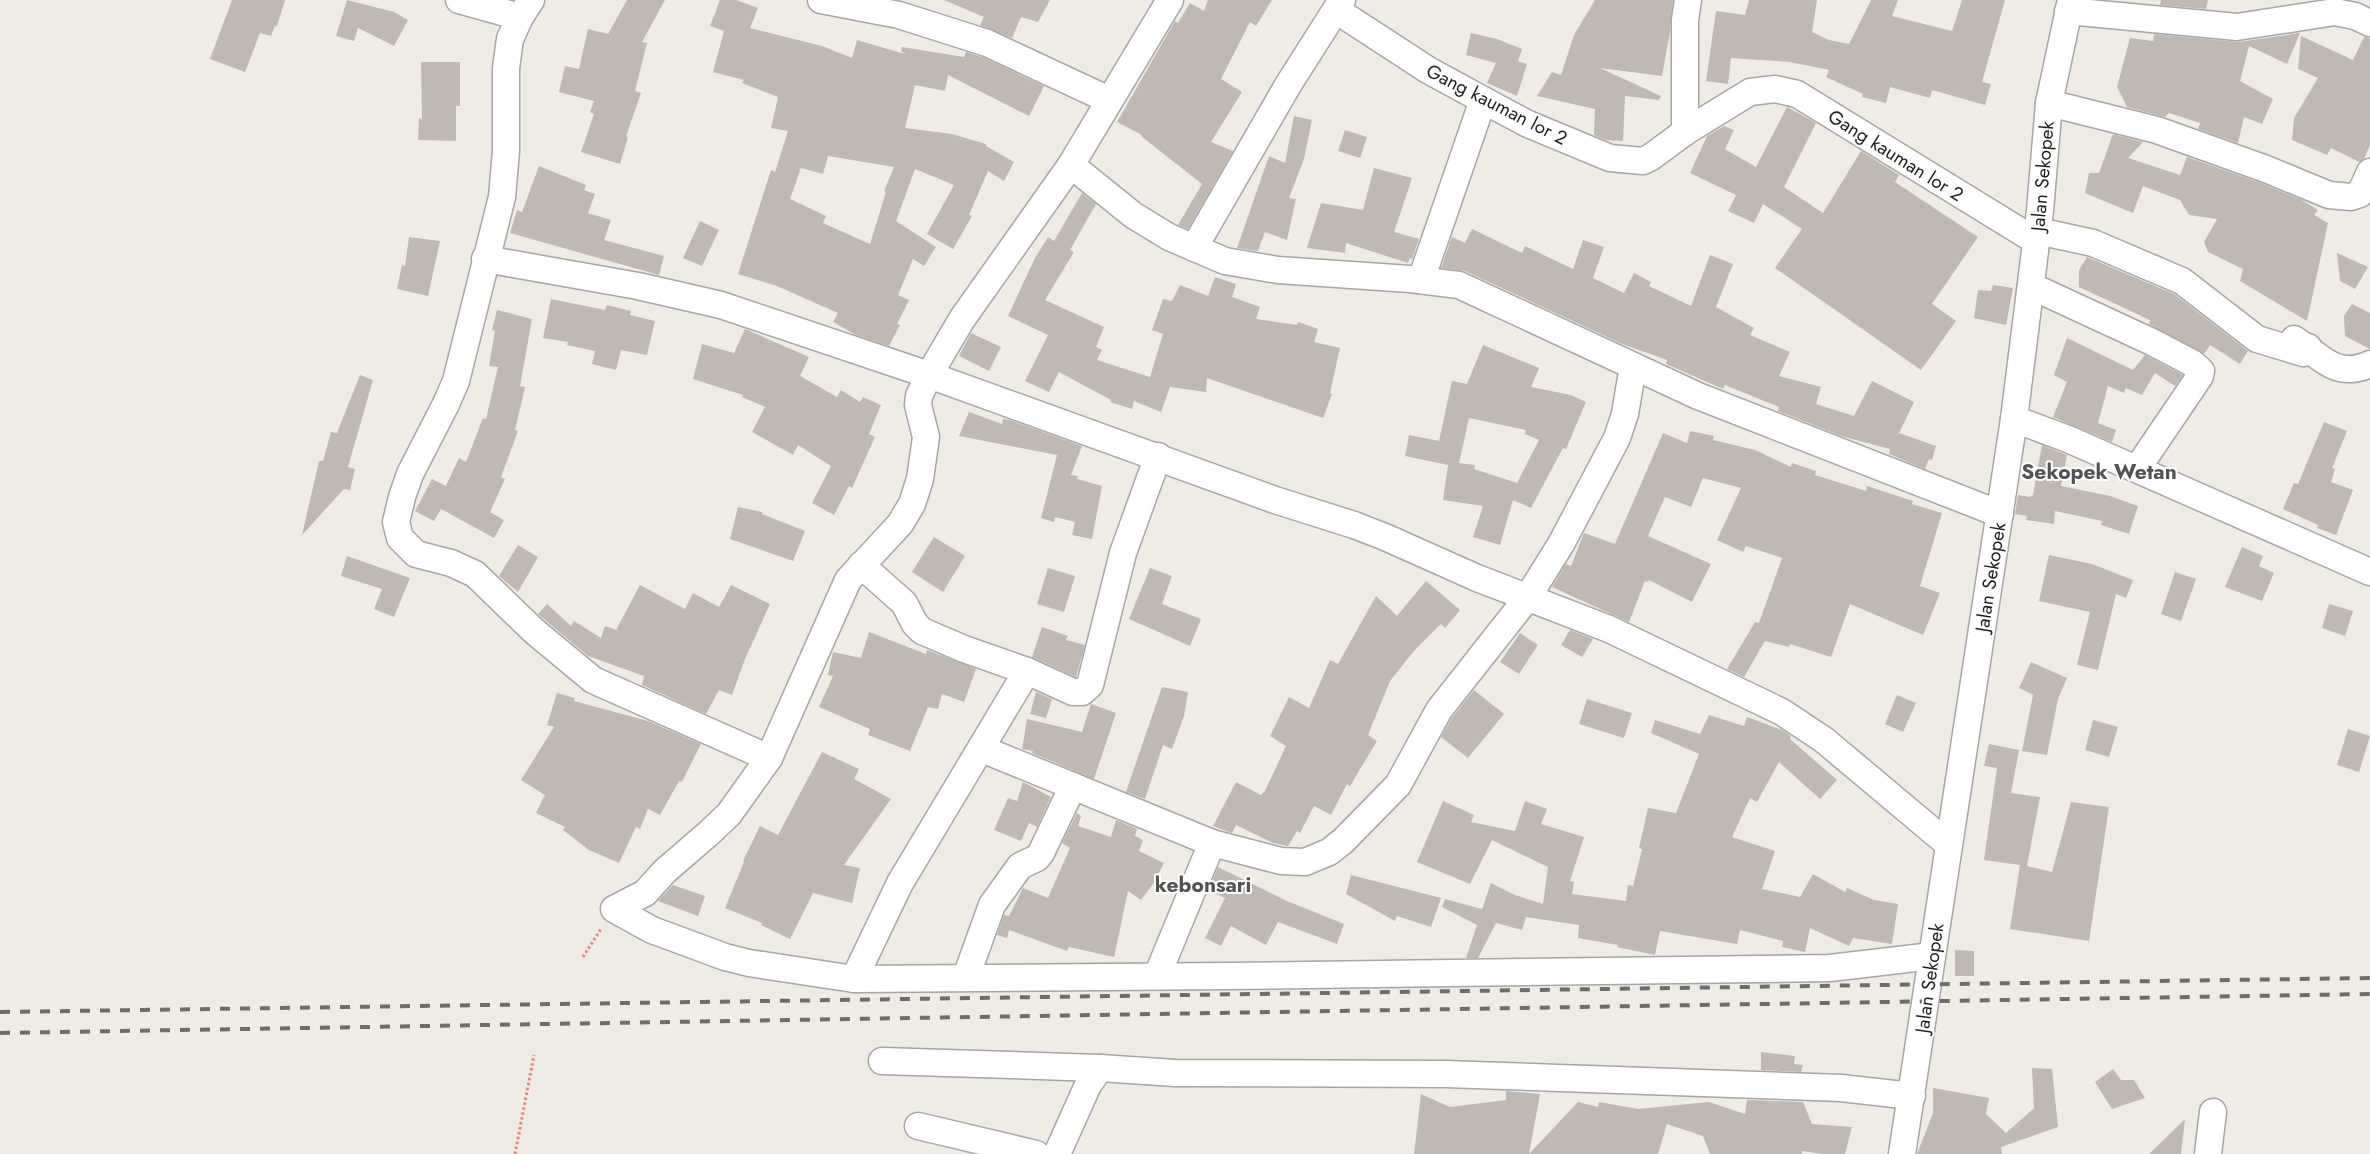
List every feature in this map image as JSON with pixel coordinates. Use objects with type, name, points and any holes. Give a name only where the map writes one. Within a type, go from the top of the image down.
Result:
[{"type":"street","points":[[459,0],[525,8],[510,39],[506,68],[506,151],[502,197],[485,258],[456,381],[410,474],[402,497],[396,522],[400,538],[416,554],[451,563],[475,574],[534,631],[593,680],[769,758]]},
{"type":"street","points":[[820,0],[899,15],[987,43],[1109,100]]},
{"type":"street","points":[[614,909],[645,893],[665,871],[709,834],[734,807],[769,758],[848,580],[900,524],[912,504],[920,479],[926,437],[918,405],[919,396],[929,375],[962,320],[1071,165],[1170,0]]},
{"type":"street","points":[[1685,132],[1686,20],[1688,0]]},
{"type":"street","name":"Gang kauman lor 2","points":[[1194,248],[1288,85],[1339,5],[1428,70],[1528,124],[1610,158],[1643,161],[1652,157],[1685,132],[1750,92],[1775,89],[1797,94],[2038,231],[2093,243],[2182,281],[2257,338],[2306,350]]},
{"type":"street","points":[[2069,6],[2237,27],[2335,12],[2355,16],[2370,23]]},
{"type":"street","name":"Jalan Sekopek","points":[[1902,1154],[2014,419],[2038,231],[2049,104],[2069,6]]},
{"type":"street","points":[[1421,280],[1484,100]]},
{"type":"street","points":[[2049,104],[2157,130],[2266,169],[2329,195],[2351,197],[2368,187]]},
{"type":"street","points":[[1071,165],[1132,215],[1169,237],[1225,261],[1278,270],[1421,280],[1459,285],[1633,366],[1748,416],[2000,514]]},
{"type":"street","points":[[485,258],[638,286],[721,305],[929,375],[1158,456],[1275,500],[1354,525],[1477,578],[1528,596],[1609,629],[1782,712],[1824,740],[1948,844]]},
{"type":"street","points":[[2031,286],[2152,342],[2192,363],[2200,371],[2200,376],[2137,469]]},
{"type":"street","points":[[2274,327],[2322,361],[2336,367],[2348,370],[2370,364]]},
{"type":"street","points":[[982,748],[1212,843],[1282,860],[1305,862],[1329,852],[1343,841],[1398,784],[1439,710],[1528,596],[1561,544],[1617,438],[1625,414],[1633,366]]},
{"type":"street","points":[[2014,419],[2068,439],[2370,572]]},
{"type":"street","points":[[861,565],[904,603],[915,624],[922,631],[964,649],[1027,670],[1073,692],[1082,692],[1090,685],[1123,553],[1158,456]]},
{"type":"street","points":[[854,979],[900,883],[1027,670]]},
{"type":"street","points":[[966,977],[992,905],[1020,866],[1037,858],[1041,853],[1073,786]]},
{"type":"street","points":[[1157,976],[1212,843]]},
{"type":"street","points":[[614,909],[652,930],[725,957],[749,964],[854,979],[1830,968],[1932,956]]},
{"type":"street","points":[[882,1061],[1100,1068],[1175,1073],[1445,1074],[1841,1088],[1912,1096]]},
{"type":"street","points":[[1057,1154],[1088,1085],[1100,1068]]},
{"type":"street","points":[[2208,1154],[2214,1112]]},
{"type":"street","points":[[918,1126],[1036,1154]]},
{"type":"path","points":[[583,957],[614,909]]},
{"type":"path","points":[[515,1154],[534,1055]]},
{"type":"building","points":[[232,0],[285,0],[277,26],[275,26],[271,36],[260,33],[245,72],[210,59]]},
{"type":"building","points":[[347,0],[394,12],[408,20],[394,46],[358,28],[354,41],[336,36]]},
{"type":"building","points":[[627,0],[665,0],[642,42],[647,43],[635,91],[641,93],[626,136],[628,137],[620,164],[581,152],[594,114],[590,112],[594,101],[559,92],[565,66],[579,69],[588,29],[608,34]]},
{"type":"building","points":[[720,0],[736,0],[758,8],[750,28],[822,46],[852,58],[857,40],[905,54],[901,51],[902,47],[964,57],[966,52],[982,57],[1044,86],[1029,116],[948,75],[945,91],[915,85],[905,128],[952,134],[986,144],[986,146],[1014,162],[1004,181],[988,171],[969,215],[972,216],[953,249],[927,234],[954,185],[915,169],[896,221],[936,247],[924,266],[913,259],[898,295],[909,300],[897,324],[900,325],[889,346],[856,335],[833,322],[838,313],[777,286],[738,274],[771,170],[775,172],[788,131],[771,128],[778,97],[742,83],[744,80],[713,72],[724,31],[710,26]],"holes":[[[828,156],[894,167],[884,191],[886,192],[870,244],[823,223],[826,216],[790,199],[801,168],[823,174]]]},
{"type":"building","points":[[944,0],[1050,0],[1038,22],[1021,17],[1012,38],[980,25],[984,17]]},
{"type":"building","points":[[1208,0],[1272,0],[1256,26],[1250,22],[1221,79],[1242,92],[1211,142],[1233,151],[1188,229],[1178,225],[1202,184],[1142,135],[1117,122],[1175,21],[1178,23],[1190,3],[1204,11]]},
{"type":"building","points":[[1595,0],[1673,0],[1670,32],[1662,76],[1600,68],[1661,96],[1659,100],[1625,96],[1623,141],[1606,140],[1594,135],[1595,109],[1537,96],[1552,72],[1561,75],[1574,35]]},
{"type":"building","points":[[1749,0],[1817,0],[1812,32],[1829,40],[1849,44],[1871,0],[1898,0],[1892,16],[1952,31],[1962,0],[2005,0],[1982,82],[1991,84],[1985,105],[1932,90],[1930,98],[1890,87],[1886,103],[1862,97],[1863,94],[1826,77],[1829,70],[1790,62],[1731,58],[1728,84],[1706,81],[1716,11],[1745,15]]},
{"type":"building","points":[[2161,0],[2208,0],[2206,9],[2160,5]]},
{"type":"building","points":[[1471,33],[1497,39],[1522,49],[1518,61],[1527,64],[1517,96],[1487,83],[1496,63],[1466,55]]},
{"type":"building","points":[[2300,33],[2287,64],[2249,46],[2240,81],[2273,99],[2262,124],[2244,117],[2238,143],[2198,129],[2200,123],[2169,113],[2165,117],[2127,107],[2117,87],[2130,38],[2153,41],[2154,34],[2239,42]]},
{"type":"building","points":[[2301,36],[2353,60],[2364,37],[2370,38],[2370,145],[2364,159],[2359,162],[2331,148],[2327,155],[2292,140],[2294,118],[2318,78],[2298,69]]},
{"type":"building","points":[[421,62],[460,62],[460,106],[456,106],[456,141],[418,140],[419,118],[422,119]]},
{"type":"building","points":[[1787,107],[1816,123],[1784,187],[1823,213],[1861,151],[1899,175],[1895,182],[1978,237],[1932,304],[1956,321],[1921,370],[1775,268],[1802,229],[1763,204],[1754,223],[1728,211],[1736,195],[1690,173],[1707,136],[1724,126],[1734,130],[1725,149],[1756,167]]},
{"type":"building","points":[[1294,116],[1312,120],[1304,159],[1289,198],[1296,199],[1287,240],[1265,232],[1258,251],[1237,248],[1269,156],[1285,163]]},
{"type":"building","points":[[1345,130],[1367,137],[1360,158],[1338,151]]},
{"type":"building","points":[[2113,134],[2143,142],[2128,158],[2180,175],[2187,157],[2261,183],[2302,200],[2318,210],[2314,215],[2328,223],[2307,321],[2240,281],[2243,269],[2208,252],[2204,242],[2217,219],[2189,215],[2180,200],[2143,186],[2133,213],[2085,193],[2089,173],[2099,173]]},
{"type":"building","points":[[539,166],[586,185],[584,190],[595,194],[588,213],[611,220],[604,240],[664,256],[659,275],[510,233],[517,210],[522,212]]},
{"type":"building","points":[[1374,168],[1412,178],[1394,232],[1419,239],[1412,259],[1410,258],[1408,263],[1346,243],[1345,253],[1307,248],[1321,203],[1363,210]]},
{"type":"building","points":[[1082,193],[1096,204],[1070,250],[1074,252],[1045,300],[1104,327],[1096,347],[1102,350],[1097,360],[1150,377],[1163,334],[1152,330],[1163,299],[1172,301],[1180,285],[1208,296],[1215,277],[1236,284],[1232,297],[1260,307],[1256,319],[1297,325],[1298,322],[1318,329],[1314,342],[1340,348],[1330,393],[1332,394],[1323,418],[1207,378],[1206,392],[1170,387],[1161,412],[1134,401],[1132,409],[1110,402],[1111,400],[1059,372],[1049,392],[1025,381],[1048,335],[1008,316],[1035,258],[1048,237],[1054,241]]},
{"type":"building","points":[[700,221],[719,230],[702,266],[683,258]]},
{"type":"building","points":[[1472,229],[1522,253],[1525,246],[1573,269],[1583,240],[1604,247],[1593,278],[1624,293],[1634,273],[1651,282],[1649,286],[1691,306],[1710,255],[1733,264],[1716,307],[1754,328],[1750,335],[1790,352],[1779,376],[1821,387],[1816,404],[1854,416],[1872,381],[1914,402],[1899,433],[1936,446],[1932,460],[1929,459],[1925,469],[1889,454],[1890,449],[1841,436],[1778,411],[1779,407],[1725,385],[1723,389],[1666,364],[1667,360],[1622,344],[1465,271],[1441,268],[1452,237],[1465,243]]},
{"type":"building","points":[[409,237],[440,241],[428,296],[397,289],[402,265],[405,266]]},
{"type":"building","points":[[2337,253],[2368,267],[2355,289],[2340,281]]},
{"type":"building","points":[[2087,257],[2174,294],[2248,351],[2240,364],[2210,345],[2204,354],[2149,324],[2150,320],[2079,287],[2079,270]]},
{"type":"building","points":[[1993,285],[2013,288],[2006,325],[1974,318],[1978,290],[1991,291]]},
{"type":"building","points":[[551,299],[605,310],[607,305],[631,311],[630,315],[655,321],[647,355],[621,350],[616,370],[592,364],[595,351],[567,345],[568,342],[543,338]]},
{"type":"building","points":[[2352,304],[2370,313],[2370,349],[2345,336],[2344,316]]},
{"type":"building","points":[[497,310],[532,319],[520,386],[525,387],[515,430],[518,431],[501,477],[505,479],[490,512],[504,520],[494,538],[441,509],[434,521],[415,511],[432,479],[446,486],[459,458],[466,462],[483,418],[486,419],[498,367],[489,366],[495,331],[492,330]]},
{"type":"building","points":[[745,329],[809,357],[800,376],[837,397],[841,390],[860,402],[863,397],[881,405],[869,434],[875,437],[852,488],[849,486],[834,515],[812,503],[831,466],[798,445],[793,455],[752,432],[765,407],[742,397],[743,395],[693,379],[702,344],[734,353]]},
{"type":"building","points":[[971,333],[1001,347],[989,371],[959,356]]},
{"type":"building","points":[[2067,338],[2133,370],[2145,355],[2183,375],[2175,386],[2155,373],[2142,395],[2126,388],[2124,393],[2108,386],[2098,423],[2116,430],[2112,442],[2053,417],[2067,382],[2054,375]]},
{"type":"building","points":[[1483,345],[1539,368],[1531,387],[1571,395],[1586,402],[1566,449],[1563,448],[1531,508],[1513,500],[1500,545],[1473,537],[1483,506],[1443,500],[1448,465],[1405,456],[1409,435],[1439,441],[1452,381],[1467,384]],"holes":[[[1469,418],[1526,430],[1525,434],[1539,440],[1517,483],[1474,469],[1475,465],[1459,463]]]},
{"type":"building","points":[[360,375],[373,380],[348,467],[355,469],[350,490],[344,489],[302,535],[319,461],[323,461],[331,432],[337,433]]},
{"type":"building","points":[[969,412],[1002,424],[1003,419],[1010,420],[1082,446],[1071,475],[1078,476],[1077,479],[1102,486],[1092,539],[1072,535],[1075,522],[1055,517],[1054,522],[1041,518],[1057,455],[959,436]]},
{"type":"building","points":[[2324,422],[2347,431],[2332,468],[2335,469],[2331,482],[2353,490],[2336,535],[2317,528],[2318,525],[2283,509],[2294,483],[2298,484]]},
{"type":"building","points":[[1690,431],[1714,436],[1713,440],[1755,450],[1791,467],[1792,463],[1816,471],[1815,475],[1866,491],[1867,486],[1913,501],[1912,504],[1942,513],[1920,586],[1940,593],[1923,635],[1850,604],[1831,657],[1790,644],[1789,647],[1765,641],[1744,677],[1727,669],[1755,622],[1759,623],[1782,558],[1746,546],[1743,552],[1717,540],[1741,488],[1703,478],[1691,507],[1665,497],[1648,536],[1711,564],[1692,602],[1649,580],[1648,582],[1645,581],[1629,622],[1552,587],[1566,564],[1571,566],[1584,533],[1615,544],[1663,433],[1687,443]]},
{"type":"building","points":[[2042,445],[2067,455],[2061,486],[2110,496],[2138,506],[2129,534],[2101,525],[2102,521],[2055,511],[2054,524],[2026,520],[2027,516],[2015,514],[2018,495],[2030,497],[2033,495]]},
{"type":"building","points":[[738,507],[762,512],[762,514],[805,531],[793,561],[730,539]]},
{"type":"building","points":[[934,537],[965,556],[943,592],[912,572]]},
{"type":"building","points":[[518,545],[538,557],[518,592],[499,576]]},
{"type":"building","points":[[2242,547],[2263,556],[2259,566],[2274,573],[2262,601],[2225,587]]},
{"type":"building","points":[[2049,555],[2092,564],[2133,580],[2126,598],[2116,594],[2098,670],[2077,665],[2090,612],[2039,601]]},
{"type":"building","points":[[347,556],[410,578],[394,617],[374,609],[382,589],[341,576]]},
{"type":"building","points":[[1048,568],[1075,576],[1064,612],[1037,604]]},
{"type":"building","points":[[1150,568],[1172,576],[1162,604],[1201,619],[1190,646],[1129,619]]},
{"type":"building","points":[[2175,572],[2196,579],[2181,621],[2161,614]]},
{"type":"building","points":[[1426,581],[1460,610],[1445,628],[1441,624],[1414,651],[1390,681],[1368,735],[1377,741],[1350,786],[1347,784],[1331,815],[1314,806],[1300,833],[1297,831],[1288,846],[1273,843],[1236,825],[1232,833],[1213,826],[1236,782],[1261,795],[1265,791],[1286,746],[1270,736],[1289,697],[1309,708],[1330,660],[1338,664],[1376,596],[1397,616]]},
{"type":"building","points":[[640,585],[685,609],[693,593],[719,607],[731,585],[770,604],[745,659],[732,695],[719,690],[706,714],[642,685],[644,676],[588,656],[538,614],[547,604],[571,626],[574,621],[601,638],[605,626],[616,630]]},
{"type":"building","points":[[2329,604],[2353,611],[2345,636],[2322,628]]},
{"type":"building","points":[[1042,627],[1068,636],[1066,640],[1085,645],[1076,677],[1032,657]]},
{"type":"building","points":[[1570,630],[1593,639],[1582,657],[1561,645]]},
{"type":"building","points":[[869,632],[926,654],[927,650],[976,669],[964,702],[942,694],[938,709],[928,707],[910,751],[868,735],[870,729],[819,707],[833,676],[828,675],[833,652],[861,658]]},
{"type":"building","points":[[1520,633],[1538,645],[1519,674],[1500,662]]},
{"type":"building","points":[[2031,662],[2067,678],[2058,699],[2047,755],[2022,751],[2033,695],[2019,688]]},
{"type":"building","points":[[1162,687],[1188,692],[1184,716],[1172,749],[1163,745],[1145,799],[1126,792]]},
{"type":"building","points":[[1474,690],[1504,714],[1468,758],[1441,737],[1452,718]]},
{"type":"building","points":[[1036,692],[1052,699],[1046,718],[1030,714]]},
{"type":"building","points":[[557,693],[575,698],[574,701],[648,721],[701,744],[682,782],[679,781],[660,815],[648,809],[640,829],[636,827],[619,863],[589,850],[563,830],[565,827],[536,813],[545,795],[521,780],[554,727],[547,725]]},
{"type":"building","points":[[1897,695],[1916,703],[1903,732],[1885,724]]},
{"type":"building","points":[[1587,699],[1632,713],[1624,738],[1579,724]]},
{"type":"building","points":[[1091,704],[1116,713],[1094,779],[1032,753],[1033,751],[1022,749],[1027,719],[1082,732]]},
{"type":"building","points":[[1709,715],[1744,726],[1747,717],[1782,730],[1791,736],[1790,739],[1837,780],[1820,799],[1779,762],[1757,802],[1750,798],[1732,837],[1775,851],[1762,889],[1800,897],[1813,874],[1845,892],[1847,888],[1874,900],[1898,904],[1892,944],[1853,938],[1849,946],[1810,928],[1805,952],[1782,947],[1783,941],[1740,930],[1737,944],[1660,931],[1655,955],[1617,947],[1618,945],[1578,938],[1579,925],[1526,917],[1522,930],[1496,923],[1478,958],[1466,958],[1477,925],[1442,907],[1445,899],[1482,909],[1491,883],[1515,895],[1543,904],[1548,867],[1492,840],[1470,884],[1417,862],[1443,801],[1474,815],[1471,822],[1515,831],[1525,801],[1547,809],[1541,824],[1584,837],[1570,881],[1574,882],[1572,894],[1626,901],[1628,885],[1633,886],[1642,849],[1639,848],[1648,808],[1676,813],[1699,754],[1651,733],[1655,720],[1700,734]]},
{"type":"building","points":[[2093,720],[2118,727],[2109,757],[2085,750]]},
{"type":"building","points":[[2348,729],[2370,736],[2359,772],[2337,765]]},
{"type":"building","points":[[1989,744],[2019,750],[2011,793],[2040,797],[2027,866],[2052,872],[2071,802],[2109,807],[2089,941],[2010,929],[2020,865],[1984,860],[1997,768],[1984,766]]},
{"type":"building","points":[[822,752],[859,769],[854,779],[891,799],[844,865],[860,868],[852,903],[813,893],[790,939],[761,925],[762,923],[725,908],[743,861],[760,826],[778,835]]},
{"type":"building","points":[[1023,782],[1051,797],[1037,827],[1029,823],[1021,841],[994,830],[1008,798],[1017,801]]},
{"type":"building","points":[[1077,813],[1081,816],[1078,826],[1111,837],[1116,820],[1137,829],[1135,836],[1143,840],[1139,851],[1164,863],[1153,884],[1141,900],[1128,891],[1114,957],[1069,947],[1067,951],[1009,930],[1007,938],[997,935],[1004,915],[1009,916],[1023,888],[1048,898],[1070,848],[1062,843]]},
{"type":"building","points":[[1218,867],[1287,901],[1344,924],[1337,944],[1278,922],[1266,945],[1231,926],[1221,946],[1205,938],[1225,898],[1209,890]]},
{"type":"building","points":[[1351,875],[1441,898],[1431,927],[1397,916],[1395,921],[1346,894]]},
{"type":"building","points":[[673,885],[705,896],[698,916],[658,901]]},
{"type":"building","points":[[1955,950],[1974,951],[1974,976],[1955,976]]},
{"type":"building","points":[[1761,1052],[1795,1056],[1794,1064],[1803,1065],[1801,1072],[1761,1070]]},
{"type":"building","points":[[2032,1068],[2052,1069],[2058,1127],[2001,1147],[2002,1154],[1917,1154],[1933,1113],[1933,1088],[1989,1098],[1986,1114],[2006,1133],[2034,1108]]},
{"type":"building","points":[[2113,1069],[2121,1080],[2134,1080],[2145,1098],[2112,1109],[2095,1082]]},
{"type":"building","points":[[1506,1091],[1540,1094],[1529,1154],[1414,1154],[1421,1094],[1450,1107],[1506,1100]]},
{"type":"building","points":[[1747,1100],[1803,1102],[1812,1124],[1852,1127],[1845,1154],[1822,1154],[1802,1151],[1802,1154],[1710,1154],[1703,1136],[1667,1124],[1658,1154],[1529,1154],[1578,1102],[1598,1107],[1599,1102],[1638,1109],[1709,1102],[1745,1114]]},
{"type":"building","points":[[2185,1119],[2181,1154],[2149,1154]]},
{"type":"railway","points":[[0,1012],[2370,978]]},
{"type":"railway","points":[[0,1033],[2370,994]]},
{"type":"district","name":"Sekopek Wetan","points":[[2099,472]]},
{"type":"district","name":"kebonsari","points":[[1203,885]]}]
